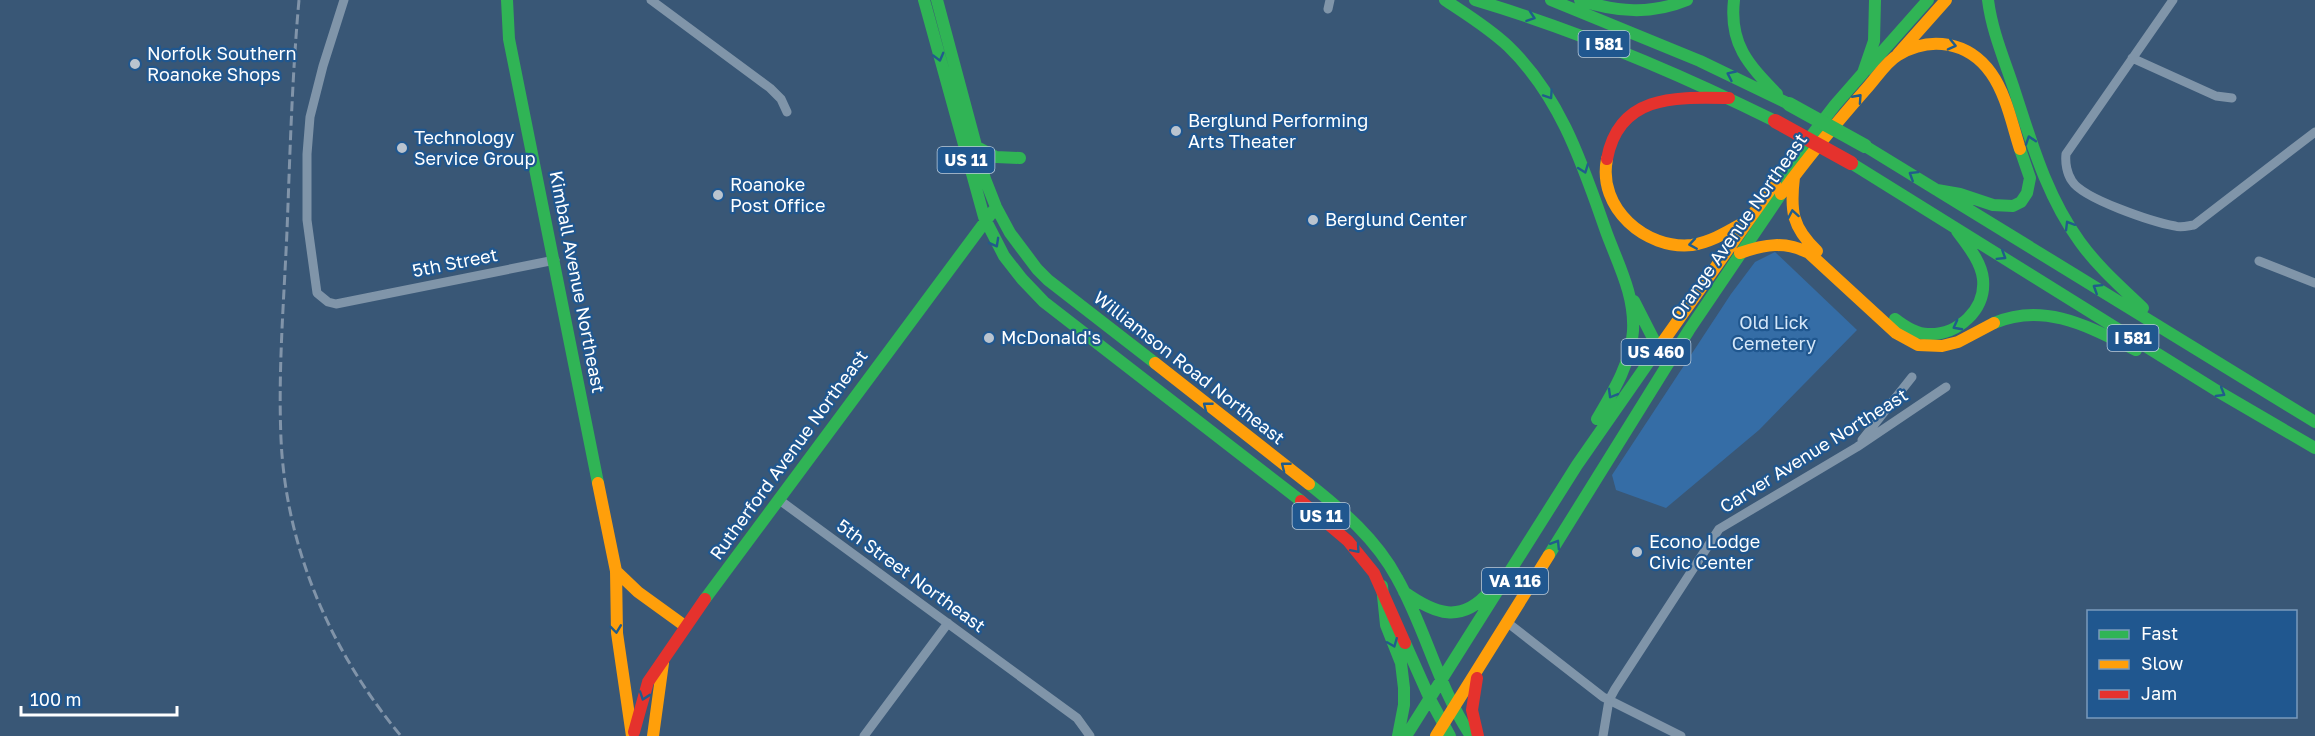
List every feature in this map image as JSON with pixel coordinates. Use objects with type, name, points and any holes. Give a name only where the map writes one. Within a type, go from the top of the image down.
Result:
[{"type":"main road","name":"Kimball Avenue Northeast","points":[[507,0],[509,39],[616,571],[614,598],[616,624],[633,736]]},
{"type":"main road","name":"Williamson Road Northeast","points":[[924,0],[984,220],[1004,258],[1033,292],[1338,530],[1364,558],[1382,586],[1443,732]]},
{"type":"main road","name":"Williamson Road Northeast","points":[[937,0],[985,179],[996,207],[1024,256],[1048,280],[1355,521],[1384,557],[1404,592],[1442,688],[1471,736]]},
{"type":"main road","points":[[1445,0],[1506,44],[1537,78],[1551,98],[1575,146],[1627,287],[1658,348]]},
{"type":"main road","name":"I 581","points":[[1475,0],[1584,36],[1647,61],[1775,121],[1953,225],[2315,448]]},
{"type":"main road","name":"I 581","points":[[1551,0],[1690,57],[1787,103],[1865,146],[2315,422]]},
{"type":"main road","points":[[1580,0],[1601,8],[1640,11],[1670,7],[1687,0]]},
{"type":"main road","points":[[1734,0],[1732,21],[1738,46],[1750,65],[1787,103]]},
{"type":"main road","points":[[1863,74],[1874,41],[1875,0]]},
{"type":"main road","name":"US 460","points":[[1863,74],[1928,0]]},
{"type":"main road","name":"US 460","points":[[1896,56],[1946,0]]},
{"type":"main road","points":[[1988,0],[2028,133],[2042,175],[2052,194],[2074,233],[2094,260],[2165,329]]},
{"type":"main road","points":[[1896,56],[1929,44],[1939,43],[1964,48],[1984,62],[1999,86],[2029,170],[2029,186],[2022,200],[2006,208],[1991,206],[1958,194],[1937,190]]},
{"type":"main road","name":"Orange Avenue Northeast","points":[[1443,732],[1453,709],[1664,370],[1740,254],[1794,176],[1846,111],[1896,56]]},
{"type":"main road","name":"Orange Avenue Northeast","points":[[1406,736],[1442,688],[1522,552],[1577,465],[1746,221],[1801,147],[1863,74]]},
{"type":"main road","points":[[1729,98],[1669,99],[1646,105],[1636,111],[1619,128],[1609,147],[1605,171],[1607,185],[1616,209],[1630,227],[1642,235],[1666,244],[1701,243],[1746,221]]},
{"type":"main road","points":[[977,147],[996,158],[1020,158]]},
{"type":"main road","points":[[1794,176],[1792,213],[1794,223],[1805,240],[1896,321],[1920,333],[1940,333],[1952,330],[1969,320],[1981,300],[1983,279],[1981,270],[1953,225]]},
{"type":"main road","name":"Rutherford Avenue Northeast","points":[[633,736],[648,682],[685,626],[984,220],[996,207]]},
{"type":"main road","points":[[1740,254],[1770,243],[1780,242],[1799,247],[1809,253],[1896,333],[1918,345],[1942,346],[1958,342],[1997,322],[2014,317],[2043,315],[2059,317],[2087,326],[2198,378]]},
{"type":"main road","points":[[1565,483],[1574,455],[1616,387],[1625,366],[1633,329],[1632,308],[1627,287]]},
{"type":"main road","name":"VA 116","points":[[1442,688],[1572,489],[1577,465]]},
{"type":"main road","name":"VA 116","points":[[1404,592],[1415,601],[1442,612],[1453,614],[1467,611],[1482,601],[1495,582],[1522,552]]},
{"type":"main road","points":[[616,571],[638,592],[685,626]]},
{"type":"main road","points":[[1382,586],[1386,625],[1401,663],[1404,688],[1404,705],[1398,736]]},
{"type":"main road","points":[[653,736],[664,659]]},
{"type":"main road","points":[[1478,736],[1473,722],[1472,697],[1481,665]]},
{"type":"street","name":"5th Street","points":[[344,0],[310,117],[307,154],[307,220],[317,293],[328,302],[336,303],[555,261]]},
{"type":"street","points":[[651,0],[770,88],[781,99],[787,112]]},
{"type":"street","points":[[2173,0],[2071,147],[2065,161],[2072,181],[2082,192],[2093,199],[2175,226],[2185,227],[2199,222],[2315,132]]},
{"type":"street","points":[[2132,58],[2216,96],[2232,98]]},
{"type":"street","points":[[2259,261],[2315,283]]},
{"type":"street","points":[[1857,447],[1912,377]]},
{"type":"street","name":"Carver Avenue Northeast","points":[[1603,736],[1609,700],[1714,534],[1742,513],[1857,447],[1946,387]]},
{"type":"street","name":"5th Street Northeast","points":[[778,499],[1077,718],[1090,736]]},
{"type":"street","points":[[864,736],[948,623]]},
{"type":"street","points":[[1508,623],[1609,700],[1681,736]]},
{"type":"green space","name":"Old Lick Cemetery","points":[[1775,252],[1857,330],[1759,430],[1666,508],[1616,490],[1612,475],[1731,294],[1755,262]]},
{"type":"railway","points":[[299,0],[281,361],[280,413],[285,480],[292,520],[317,597],[353,670],[401,736]]},
{"type":"traffic: fast","points":[[507,0],[509,39],[598,483]]},
{"type":"traffic: fast","points":[[924,0],[984,217],[1004,256],[1044,302],[1301,501]]},
{"type":"traffic: fast","points":[[937,0],[985,179],[1010,233],[1048,280],[1155,363]]},
{"type":"traffic: fast","points":[[1445,0],[1501,39],[1542,87],[1579,158],[1621,270],[1629,293],[1633,318],[1632,343],[1620,377],[1597,419]]},
{"type":"traffic: fast","points":[[1475,0],[1552,25],[1628,54],[1775,121]]},
{"type":"traffic: fast","points":[[1551,0],[1700,61],[1789,104]]},
{"type":"traffic: fast","points":[[1580,0],[1607,7],[1634,10],[1660,8],[1687,0]]},
{"type":"traffic: fast","points":[[1734,0],[1735,29],[1743,52],[1757,73],[1777,94]]},
{"type":"traffic: fast","points":[[1775,183],[1835,105],[1863,73],[1874,41],[1875,0]]},
{"type":"traffic: fast","points":[[1866,70],[1928,0]]},
{"type":"traffic: fast","points":[[1988,0],[1996,35],[2041,170],[2058,207],[2087,251],[2143,308]]},
{"type":"traffic: fast","points":[[1789,104],[1865,146]]},
{"type":"traffic: fast","points":[[1865,146],[2315,422]]},
{"type":"traffic: fast","points":[[977,147],[996,157],[1020,158]]},
{"type":"traffic: fast","points":[[1937,190],[1960,194],[1993,205],[2013,206],[2021,202],[2027,193],[2030,178],[2020,149]]},
{"type":"traffic: fast","points":[[1851,163],[2219,392],[2315,448]]},
{"type":"traffic: fast","points":[[1549,555],[1689,330],[1781,194]]},
{"type":"traffic: fast","points":[[705,599],[996,207]]},
{"type":"traffic: fast","points":[[1895,319],[1919,333],[1939,333],[1959,325],[1975,310],[1983,290],[1982,272],[1957,231]]},
{"type":"traffic: fast","points":[[1634,301],[1658,348]]},
{"type":"traffic: fast","points":[[1994,323],[2013,317],[2049,316],[2085,326],[2136,350]]},
{"type":"traffic: fast","points":[[1406,736],[1577,465],[1655,353]]},
{"type":"traffic: fast","points":[[1309,484],[1358,527],[1389,564],[1407,597],[1450,698],[1471,736]]},
{"type":"traffic: fast","points":[[1382,586],[1386,625],[1401,663],[1404,688],[1404,705],[1398,736]]},
{"type":"traffic: fast","points":[[1404,592],[1426,606],[1448,612],[1468,609],[1489,592]]},
{"type":"traffic: fast","points":[[1405,643],[1430,699],[1450,736]]},
{"type":"traffic: slow","points":[[1898,54],[1946,0]]},
{"type":"traffic: slow","points":[[1781,194],[1886,66],[1898,55],[1923,45],[1949,45],[1961,48],[1982,63],[2001,90],[2020,149]]},
{"type":"traffic: slow","points":[[1607,159],[1606,177],[1617,209],[1642,233],[1658,241],[1675,245],[1699,244],[1743,223]]},
{"type":"traffic: slow","points":[[1794,177],[1792,200],[1795,218],[1802,234],[1817,251]]},
{"type":"traffic: slow","points":[[1655,353],[1775,183]]},
{"type":"traffic: slow","points":[[1740,253],[1775,245],[1792,247],[1809,253],[1896,333],[1918,345],[1942,346],[1958,342],[1994,323]]},
{"type":"traffic: slow","points":[[1155,363],[1309,484]]},
{"type":"traffic: slow","points":[[598,483],[616,571],[617,633],[632,736]]},
{"type":"traffic: slow","points":[[1436,736],[1549,555]]},
{"type":"traffic: slow","points":[[616,571],[638,592],[685,626]]},
{"type":"traffic: slow","points":[[653,736],[663,663]]},
{"type":"traffic: jam","points":[[1607,159],[1614,138],[1624,122],[1637,111],[1670,100],[1729,98]]},
{"type":"traffic: jam","points":[[1775,121],[1851,163]]},
{"type":"traffic: jam","points":[[1301,501],[1348,541],[1374,573],[1405,643]]},
{"type":"traffic: jam","points":[[634,732],[648,682],[705,599]]},
{"type":"traffic: jam","points":[[1477,678],[1472,710],[1478,736]]},
{"type":"place","name":"Norfolk Southern Roanoke Shops","points":[[135,64]]},
{"type":"place","name":"Berglund Performing Arts Theater","points":[[1176,131]]},
{"type":"place","name":"Technology Service Group","points":[[402,148]]},
{"type":"place","name":"Roanoke Post Office","points":[[718,195]]},
{"type":"place","name":"Berglund Center","points":[[1313,220]]},
{"type":"place","name":"McDonald's","points":[[989,338]]},
{"type":"place","name":"Econo Lodge Civic Center","points":[[1637,552]]}]
